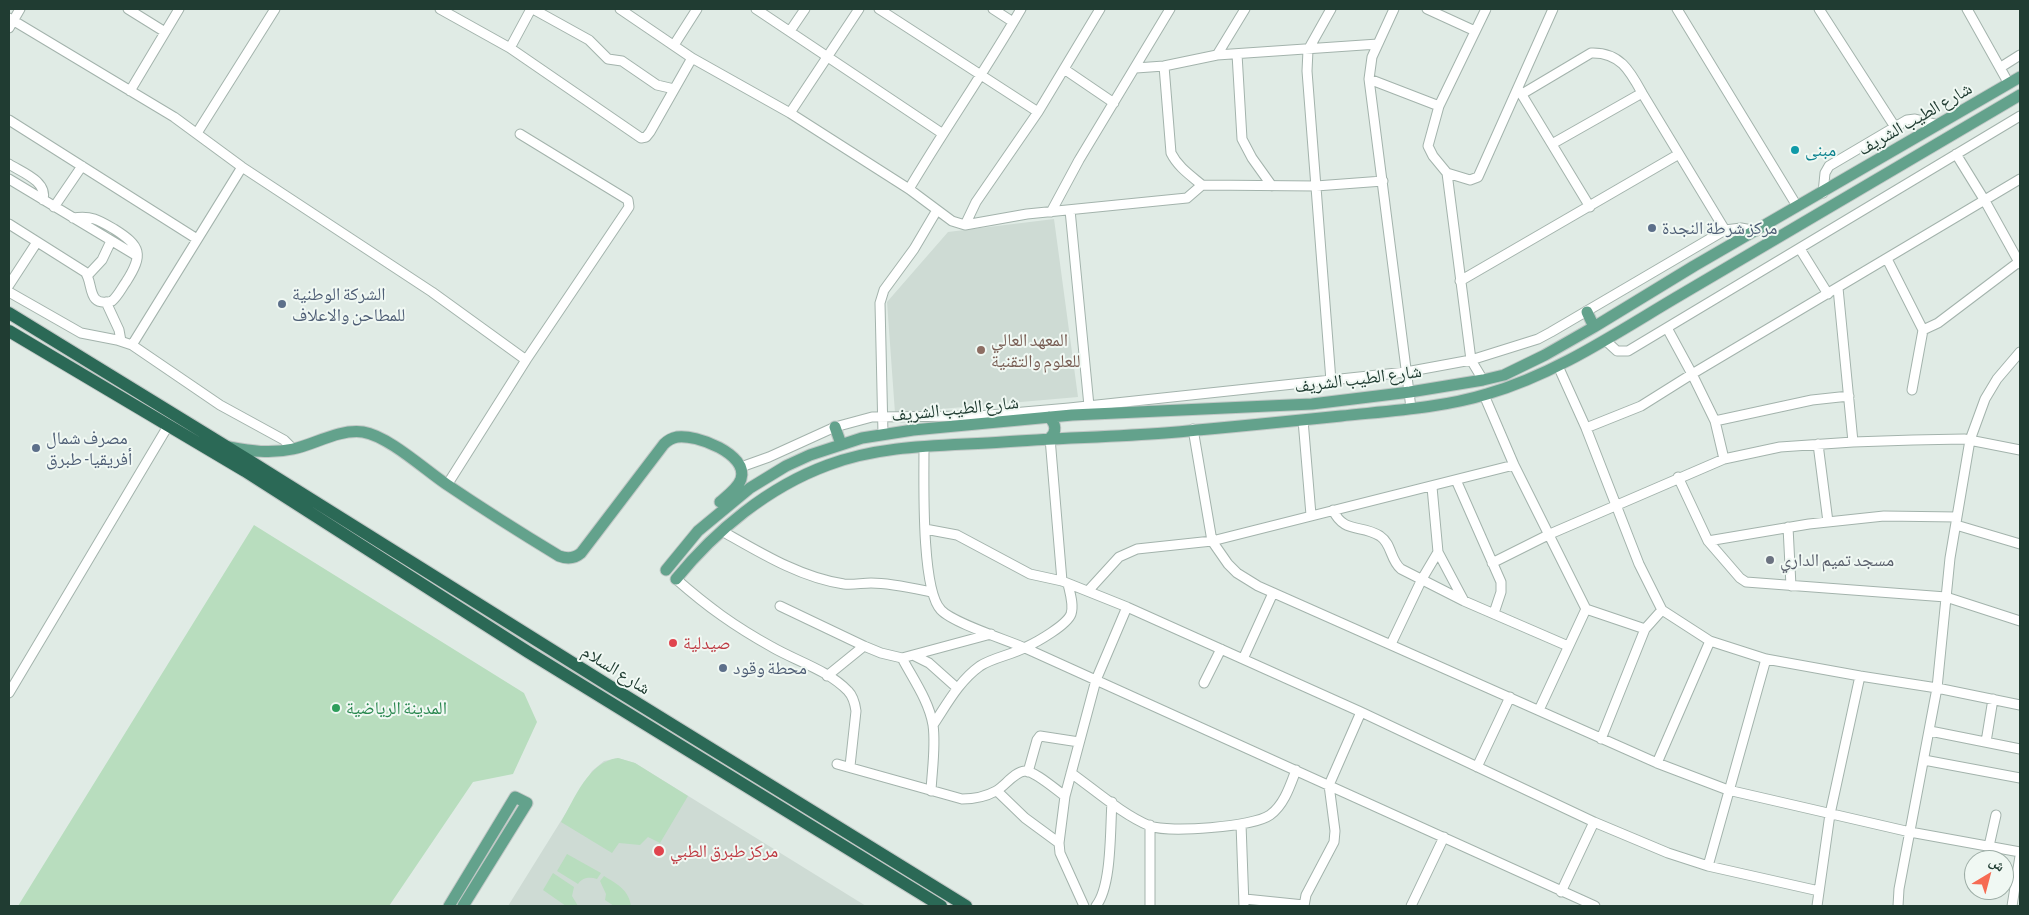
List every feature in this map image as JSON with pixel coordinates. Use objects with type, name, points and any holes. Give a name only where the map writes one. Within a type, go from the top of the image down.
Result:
[{"type":"highway","points":[[9,313],[227,446],[247,466]]},
{"type":"highway","points":[[9,331],[168,426],[247,466]]},
{"type":"highway","name":"شارع السلام","points":[[247,466],[528,652],[941,906]]},
{"type":"highway","name":"شارع السلام","points":[[247,466],[966,906]]},
{"type":"main road","name":"شارع الطيب الشريف","points":[[666,570],[684,547],[740,494],[803,458],[841,444],[883,434],[1072,415],[1312,404],[1410,392],[1504,375],[1594,327],[1796,206],[1823,193],[2020,77]]},
{"type":"main road","name":"شارع الطيب الشريف","points":[[676,579],[695,556],[722,531],[765,497],[817,469],[874,452],[1303,420],[1412,408],[1484,395],[1516,384],[1558,366],[1605,340],[2020,95]]},
{"type":"main road","points":[[1694,266],[1692,273],[1694,278],[1702,283]]},
{"type":"main road","points":[[1665,283],[1676,286],[1677,293],[1675,298]]},
{"type":"main road","points":[[1587,312],[1594,327]]},
{"type":"main road","points":[[1072,415],[1071,430],[1078,437]]},
{"type":"main road","points":[[1049,417],[1055,428],[1054,434],[1050,438]]},
{"type":"main road","points":[[835,427],[841,444]]},
{"type":"main road","points":[[227,446],[263,453],[293,449],[341,434],[354,432],[368,433],[389,443],[447,485],[559,556],[566,558],[574,557],[581,553],[664,444],[670,439],[687,437],[716,446],[733,456],[741,466],[742,472],[739,483],[710,515],[722,531]]},
{"type":"main road","points":[[449,906],[515,797],[526,803],[463,906]]},
{"type":"street","points":[[20,9],[10,22],[174,117],[242,167],[426,288],[526,360]]},
{"type":"street","points":[[128,9],[165,32]]},
{"type":"street","points":[[130,91],[179,9]]},
{"type":"street","points":[[197,133],[275,9]]},
{"type":"street","points":[[440,9],[453,12],[510,48],[641,138],[646,137],[650,132],[692,58]]},
{"type":"street","points":[[510,48],[532,9],[589,40],[608,59],[622,61],[657,85],[674,89]]},
{"type":"street","points":[[620,9],[692,58],[790,113],[909,189],[952,221],[965,225],[1052,212],[1187,198],[1202,185]]},
{"type":"street","points":[[674,45],[697,9]]},
{"type":"street","points":[[756,9],[943,134]]},
{"type":"street","points":[[790,30],[805,9]]},
{"type":"street","points":[[790,113],[859,9]]},
{"type":"street","points":[[879,9],[1038,112]]},
{"type":"street","points":[[993,9],[1013,22]]},
{"type":"street","points":[[909,189],[1021,9]]},
{"type":"street","points":[[965,225],[976,202],[1038,112],[1100,9]]},
{"type":"street","points":[[1052,212],[1079,160],[1170,9]]},
{"type":"street","points":[[1217,55],[1246,9]]},
{"type":"street","points":[[1331,9],[1308,50],[1307,84],[1332,381]]},
{"type":"street","points":[[1394,9],[1370,66],[1369,79],[1412,408]]},
{"type":"street","points":[[1427,9],[1475,31]]},
{"type":"street","points":[[1483,380],[1471,360],[1447,173],[1433,156],[1428,146],[1438,106],[1486,9]]},
{"type":"street","points":[[1447,173],[1470,180],[1478,177],[1520,91],[1553,9]]},
{"type":"street","points":[[1677,9],[1796,206]]},
{"type":"street","points":[[1819,9],[1895,127]]},
{"type":"street","points":[[1967,9],[2010,84]]},
{"type":"street","points":[[1136,68],[1164,66],[1217,55],[1378,44]]},
{"type":"street","points":[[1520,91],[1591,53],[1599,52],[1624,64],[1725,230]]},
{"type":"street","points":[[1237,54],[1242,139],[1252,158],[1272,186]]},
{"type":"street","points":[[2001,66],[2020,56]]},
{"type":"street","points":[[1164,66],[1171,153],[1182,169],[1202,185],[1316,186],[1383,181]]},
{"type":"street","points":[[1064,69],[1114,103]]},
{"type":"street","points":[[1369,79],[1438,106]]},
{"type":"street","points":[[1520,91],[1590,207]]},
{"type":"street","points":[[1552,144],[1642,93]]},
{"type":"street","points":[[1605,340],[1617,351],[1628,351],[2020,116]]},
{"type":"street","points":[[1823,193],[1825,173],[1829,166],[1895,127],[1912,118],[1939,125]]},
{"type":"street","points":[[9,120],[197,238]]},
{"type":"street","points":[[447,485],[526,360],[625,214],[630,203],[620,194],[520,134]]},
{"type":"street","points":[[1460,282],[1678,154]]},
{"type":"street","points":[[1924,330],[1938,323],[2020,262],[1956,154]]},
{"type":"street","points":[[9,164],[39,183],[44,191],[43,200]]},
{"type":"street","points":[[54,207],[82,166]]},
{"type":"street","points":[[132,345],[242,167]]},
{"type":"street","points":[[9,179],[137,256]]},
{"type":"street","points":[[1586,428],[1641,406],[2020,179]]},
{"type":"street","points":[[883,434],[880,303],[884,290],[914,248],[937,210]]},
{"type":"street","points":[[1070,210],[1089,406]]},
{"type":"street","points":[[9,224],[88,275],[92,295],[106,302],[112,301],[134,270],[137,256],[135,247],[130,239],[100,220],[87,216],[73,218]]},
{"type":"street","points":[[741,466],[769,457],[835,427],[853,421],[882,416],[978,416],[1089,406],[1332,381],[1406,372],[1471,360],[1538,339],[1725,230],[1741,228],[1757,231]]},
{"type":"street","points":[[88,275],[102,260],[110,241]]},
{"type":"street","points":[[9,285],[37,242]]},
{"type":"street","points":[[1800,249],[1828,294]]},
{"type":"street","points":[[1887,260],[1924,330],[1912,390]]},
{"type":"street","points":[[1838,288],[1853,442]]},
{"type":"street","points":[[9,292],[73,330],[89,336],[121,341],[132,345],[209,398],[244,420],[284,440],[293,449]]},
{"type":"street","points":[[106,302],[119,330],[121,341]]},
{"type":"street","points":[[1667,328],[1715,421],[1724,459]]},
{"type":"street","points":[[1898,906],[1899,889],[1937,688],[1950,558],[1970,440],[1985,400],[1997,379],[2020,352]]},
{"type":"street","points":[[1558,366],[1586,428],[1639,564],[1662,610],[1710,641],[1766,659],[1937,688],[2020,705]]},
{"type":"street","points":[[1484,395],[1514,465],[1586,609],[1645,629]]},
{"type":"street","points":[[1715,421],[1812,400],[1848,396]]},
{"type":"street","points":[[1303,420],[1311,515]]},
{"type":"street","points":[[9,692],[168,426]]},
{"type":"street","points":[[1193,429],[1212,541],[1228,564],[1247,580],[1601,739],[1728,790],[1910,832],[2020,852]]},
{"type":"street","points":[[933,725],[957,688],[982,665],[1026,648],[1065,623],[1071,615],[1072,607],[1065,582],[1050,438]]},
{"type":"street","points":[[1492,563],[1550,534],[1724,459],[1780,447],[1853,442],[1970,440],[2020,450]]},
{"type":"street","points":[[1818,444],[1828,522]]},
{"type":"street","points":[[924,448],[925,529],[931,592],[937,605],[947,616],[1026,648],[1595,906]]},
{"type":"street","points":[[1088,591],[1119,557],[1130,551],[1212,541],[1514,465]]},
{"type":"street","points":[[1678,478],[1708,541],[1740,578],[1746,582],[1946,597],[2020,621]]},
{"type":"street","points":[[1456,480],[1501,587],[1494,613]]},
{"type":"street","points":[[1432,487],[1438,552],[1464,601]]},
{"type":"street","points":[[1333,510],[1343,524],[1375,533],[1382,537],[1388,543],[1398,566],[1464,601],[1568,646]]},
{"type":"street","points":[[1708,541],[1788,527],[1884,516],[1957,521],[2020,544]]},
{"type":"street","points":[[1788,527],[1791,586]]},
{"type":"street","points":[[925,529],[957,535],[1030,574],[1065,582],[1127,607],[1361,712],[1594,822],[1668,853],[1708,866],[1819,891]]},
{"type":"street","points":[[722,531],[774,559],[834,582],[846,584],[884,584],[931,592]]},
{"type":"street","points":[[1391,644],[1422,579],[1438,552]]},
{"type":"street","points":[[676,579],[713,611],[732,624],[827,676],[848,690],[855,704],[850,766]]},
{"type":"street","points":[[1243,659],[1273,593]]},
{"type":"street","points":[[780,606],[864,646],[881,653],[902,658],[991,634]]},
{"type":"street","points":[[1084,906],[1065,866],[1059,843],[1065,796],[1096,680],[1127,607]]},
{"type":"street","points":[[1539,710],[1586,609]]},
{"type":"street","points":[[1601,739],[1645,629],[1662,610]]},
{"type":"street","points":[[1657,763],[1710,641]]},
{"type":"street","points":[[827,676],[864,646]]},
{"type":"street","points":[[1204,683],[1221,649]]},
{"type":"street","points":[[913,655],[929,663],[957,688]]},
{"type":"street","points":[[902,658],[924,700],[933,725],[934,743],[931,791]]},
{"type":"street","points":[[1708,866],[1766,659]]},
{"type":"street","points":[[1817,906],[1830,814],[1860,676]]},
{"type":"street","points":[[1477,767],[1510,697]]},
{"type":"street","points":[[1986,742],[1993,699]]},
{"type":"street","points":[[1241,824],[1245,902],[1304,906],[1306,895],[1334,842],[1335,831],[1329,785],[1361,712]]},
{"type":"street","points":[[1930,731],[2020,748]]},
{"type":"street","points":[[1028,772],[1037,740],[1040,736],[1079,742]]},
{"type":"street","points":[[1924,760],[2020,778]]},
{"type":"street","points":[[837,764],[850,766],[962,799],[979,798],[997,791],[1019,773],[1028,772],[1065,796]]},
{"type":"street","points":[[1071,773],[1112,802],[1150,825],[1160,829],[1176,830],[1241,824],[1268,817],[1276,810],[1289,789],[1296,770]]},
{"type":"street","points":[[997,791],[1025,818],[1059,843]]},
{"type":"street","points":[[1096,906],[1103,893],[1107,874],[1112,802]]},
{"type":"street","points":[[1989,846],[1996,815]]},
{"type":"street","points":[[1561,892],[1594,822]]},
{"type":"street","points":[[1150,825],[1150,906]]},
{"type":"street","points":[[1413,905],[1444,837]]},
{"type":"street","points":[[2012,906],[2020,856]]},
{"type":"shaded area","name":"المعهد العالي للعلوم والتقنية","points":[[1054,219],[1078,397],[895,413],[887,302],[948,232]]},
{"type":"shaded area","name":"مركز طبرق الطبي","points":[[618,758],[635,763],[866,906],[508,906],[592,771],[604,761]]},
{"type":"green space","name":"المدينة الرياضية","points":[[254,525],[524,693],[537,722],[513,774],[473,782],[389,906],[18,906]]},
{"type":"green space","points":[[618,758],[635,763],[688,796],[660,843],[648,837],[640,845],[619,843],[612,853],[561,822],[577,792],[590,774],[598,766]]},
{"type":"green space","points":[[567,854],[601,873],[597,879],[587,878],[578,884],[557,871]]},
{"type":"green space","points":[[553,873],[574,887],[572,896],[578,906],[566,906],[543,890]]},
{"type":"green space","points":[[604,876],[625,892],[631,906],[614,906],[605,900],[606,894],[600,881]]},
{"type":"place","name":"مبنى","points":[[1795,150]]},
{"type":"place","name":"مركز شرطة النجدة","points":[[1652,228]]},
{"type":"place","name":"الشركة الوطنية للمطاحن والاعلاف","points":[[282,304]]},
{"type":"place","name":"المعهد العالي للعلوم والتقنية","points":[[981,350]]},
{"type":"place","name":"مصرف شمال أفريقيا- طبرق","points":[[36,448]]},
{"type":"place","name":"مسجد تميم الداري","points":[[1770,560]]},
{"type":"place","name":"صيدلية","points":[[673,643]]},
{"type":"place","name":"محطة وقود","points":[[723,668]]},
{"type":"place","name":"المدينة الرياضية","points":[[336,708]]},
{"type":"place","name":"مركز طبرق الطبي","points":[[659,851]]}]
